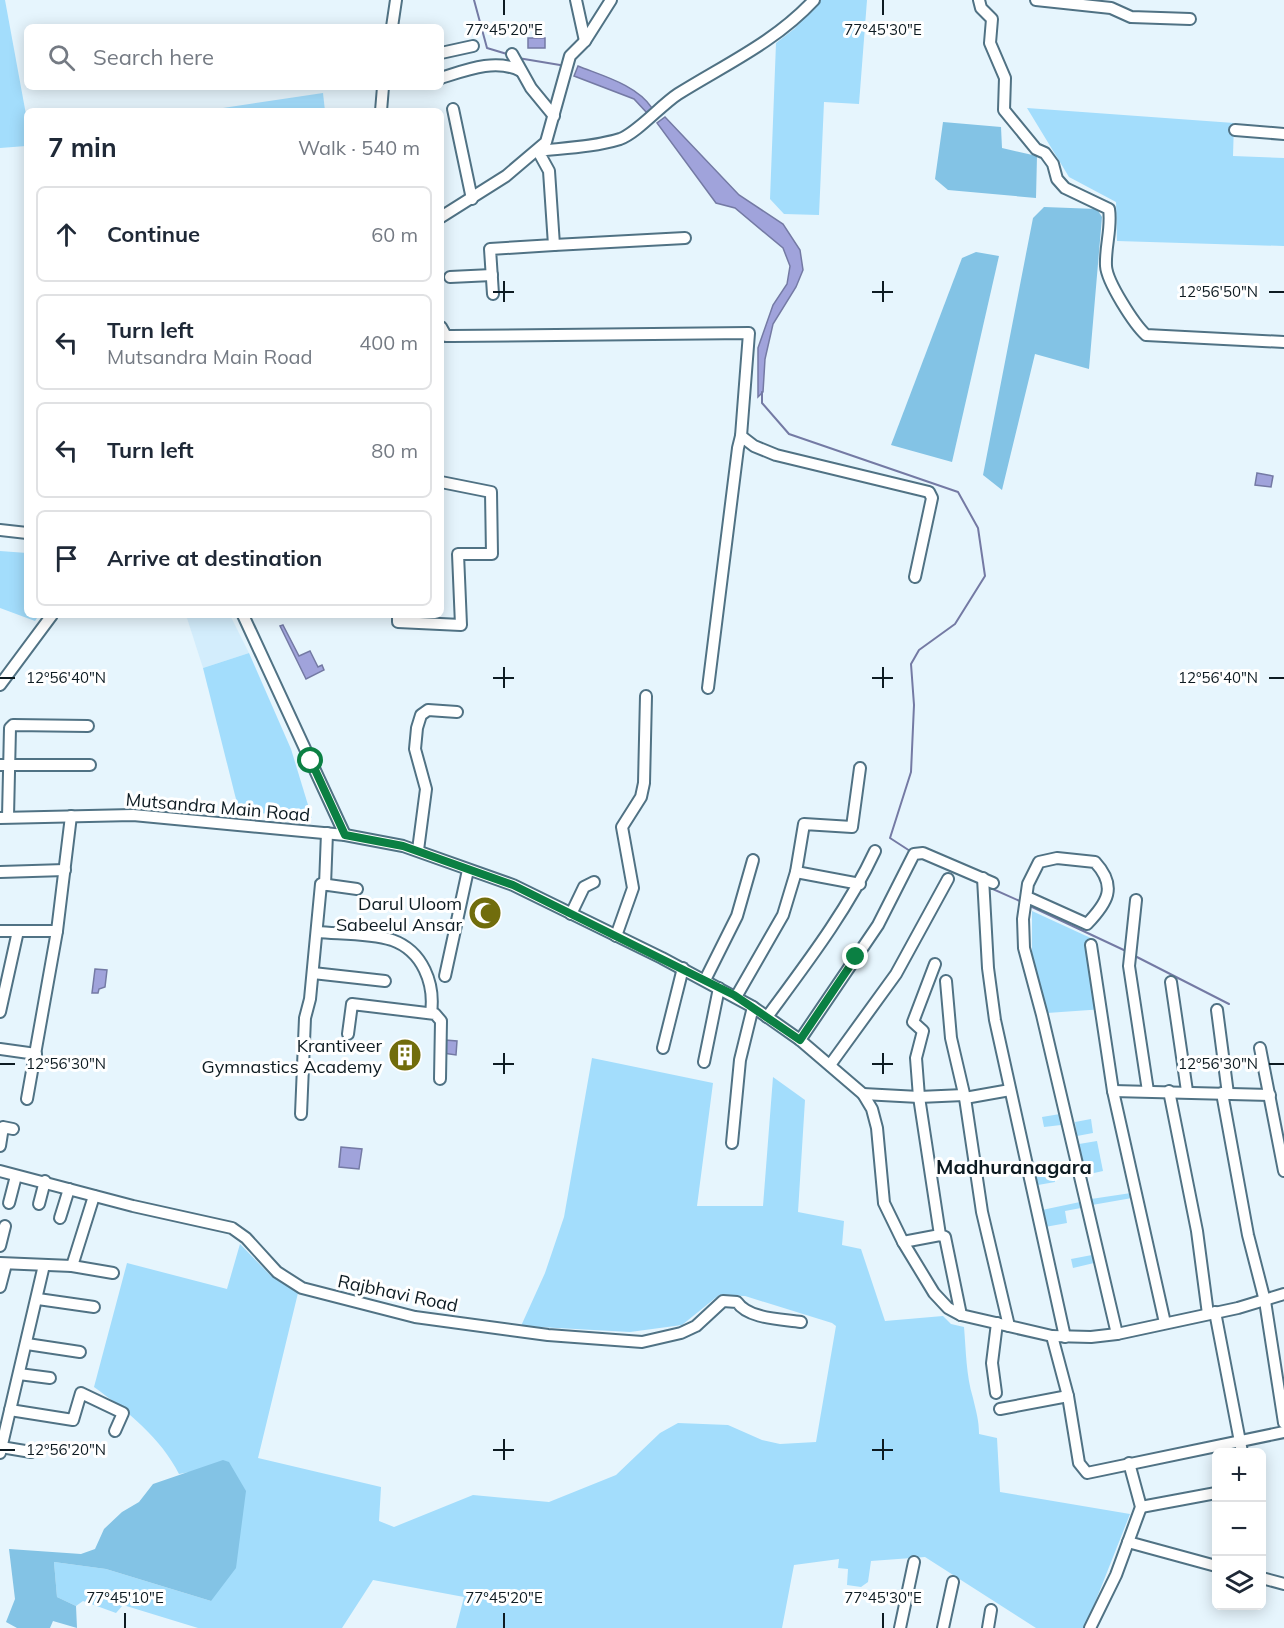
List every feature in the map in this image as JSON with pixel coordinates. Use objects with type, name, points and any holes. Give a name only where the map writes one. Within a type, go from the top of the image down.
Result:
[{"type":"street","points":[[392,24],[396,0]]},
{"type":"street","points":[[576,0],[585,41]]},
{"type":"street","points":[[444,216],[472,199],[538,151],[546,142],[570,56],[585,41],[611,0]]},
{"type":"street","points":[[538,151],[585,146],[621,138],[632,133],[677,95],[763,45],[793,22],[814,0]]},
{"type":"street","points":[[979,0],[981,8],[992,19],[990,43],[1005,78],[1004,110],[1036,149],[1045,153],[1053,164],[1057,179],[1065,188],[1104,204],[1109,209],[1106,266],[1109,279],[1139,328],[1146,334],[1284,342]]},
{"type":"street","points":[[1036,0],[1111,8],[1131,17],[1190,19]]},
{"type":"street","points":[[444,52],[473,46]]},
{"type":"street","points":[[514,57],[531,88],[554,116]]},
{"type":"street","points":[[444,77],[488,66],[504,66],[521,71]]},
{"type":"street","points":[[381,108],[383,90]]},
{"type":"street","points":[[453,109],[472,199]]},
{"type":"street","points":[[1235,130],[1284,134]]},
{"type":"street","points":[[538,151],[549,171],[554,245]]},
{"type":"street","points":[[493,294],[490,249],[685,237]]},
{"type":"street","points":[[450,277],[492,275]]},
{"type":"street","points":[[444,332],[446,336],[749,333],[741,436],[708,688]]},
{"type":"street","points":[[741,436],[754,446],[776,455],[929,492],[932,498],[915,577]]},
{"type":"street","points":[[398,618],[398,622],[461,625],[458,554],[492,554],[491,492],[444,483]]},
{"type":"street","points":[[0,530],[24,533]]},
{"type":"street","points":[[0,685],[50,618]]},
{"type":"street","points":[[244,618],[345,835]]},
{"type":"street","points":[[615,936],[633,888],[622,827],[641,796],[644,783],[646,696]]},
{"type":"street","points":[[418,850],[426,789],[415,749],[417,728],[421,715],[428,710],[457,712]]},
{"type":"street","points":[[4,817],[4,765],[13,725],[88,726]]},
{"type":"street","points":[[4,765],[90,765]]},
{"type":"street","points":[[736,997],[778,924],[796,872],[804,824],[852,827],[860,768]]},
{"type":"street","name":"Mutsandra Main Road","points":[[4,817],[133,815],[345,835],[418,850],[513,885],[683,968],[753,1007],[800,1040],[863,1094],[876,1122],[884,1203],[903,1242],[940,1301],[961,1315],[1052,1336],[1117,1334],[1265,1301],[1284,1294]]},
{"type":"street","points":[[27,1099],[57,931],[71,816]]},
{"type":"street","points":[[325,885],[327,833]]},
{"type":"street","points":[[766,1017],[860,884],[875,851]]},
{"type":"street","points":[[800,1040],[878,925],[914,854],[922,853],[988,880],[988,968],[995,1020],[1065,1337]]},
{"type":"street","points":[[1027,897],[1086,924],[1104,906],[1108,888],[1103,871],[1095,862],[1056,858],[1039,862],[1028,884],[1027,897],[1024,948],[1042,1015],[1117,1334]]},
{"type":"street","points":[[705,980],[737,916],[753,861]]},
{"type":"street","points":[[0,872],[65,870]]},
{"type":"street","points":[[445,976],[468,870]]},
{"type":"street","points":[[796,872],[860,884]]},
{"type":"street","points":[[831,1065],[896,974],[948,879]]},
{"type":"street","points":[[572,914],[584,887],[594,882]]},
{"type":"street","points":[[301,1114],[305,1018],[313,973],[321,884],[357,889]]},
{"type":"street","points":[[1136,900],[1129,966],[1148,1091]]},
{"type":"street","points":[[0,931],[57,931]]},
{"type":"street","points":[[0,1012],[18,931]]},
{"type":"street","points":[[317,932],[392,940],[403,946],[414,956],[431,979],[434,993],[431,1013]]},
{"type":"street","points":[[1091,945],[1113,1091],[1166,1323]]},
{"type":"street","points":[[934,964],[913,1022],[923,1031],[916,1058],[919,1097],[940,1235]]},
{"type":"street","points":[[663,1048],[683,968]]},
{"type":"street","points":[[313,973],[385,981]]},
{"type":"street","points":[[946,981],[951,1038],[964,1097],[982,1212],[1009,1326]]},
{"type":"street","points":[[1171,982],[1187,1091]]},
{"type":"street","points":[[704,1062],[719,988]]},
{"type":"street","points":[[348,1034],[352,1004],[431,1013],[441,1021],[440,1079]]},
{"type":"street","points":[[732,1143],[740,1060],[753,1007]]},
{"type":"street","points":[[1217,1010],[1225,1094],[1248,1235],[1265,1301],[1284,1423]]},
{"type":"street","points":[[1260,1048],[1284,1171]]},
{"type":"street","points":[[0,1049],[36,1054]]},
{"type":"street","points":[[863,1094],[964,1097],[1010,1090]]},
{"type":"street","points":[[1113,1091],[1187,1091],[1270,1095]]},
{"type":"street","points":[[1169,1092],[1212,1313],[1241,1448]]},
{"type":"street","points":[[0,1146],[3,1127],[13,1130]]},
{"type":"street","name":"Rajbhavi Road","points":[[0,1171],[45,1181],[94,1196],[232,1228],[246,1238],[277,1272],[295,1285],[415,1317],[548,1335],[642,1342],[681,1334],[696,1326],[723,1300],[737,1302],[741,1309],[757,1315],[801,1322]]},
{"type":"street","points":[[9,1203],[16,1176]]},
{"type":"street","points":[[39,1204],[45,1181]]},
{"type":"street","points":[[60,1218],[69,1189]]},
{"type":"street","points":[[72,1266],[94,1196]]},
{"type":"street","points":[[0,1246],[5,1226]]},
{"type":"street","points":[[903,1242],[940,1235],[945,1237],[961,1315]]},
{"type":"street","points":[[0,1287],[3,1263],[72,1266],[113,1273]]},
{"type":"street","points":[[31,1452],[1,1446],[38,1299],[44,1265]]},
{"type":"street","points":[[38,1299],[94,1307]]},
{"type":"street","points":[[996,1393],[992,1362],[997,1323]]},
{"type":"street","points":[[1052,1336],[1068,1396],[1082,1470],[1087,1473],[1284,1432]]},
{"type":"street","points":[[27,1344],[80,1352]]},
{"type":"street","points":[[19,1374],[50,1378]]},
{"type":"street","points":[[10,1410],[73,1420],[81,1393],[123,1413],[115,1431]]},
{"type":"street","points":[[1000,1410],[1068,1396]]},
{"type":"street","points":[[1090,1628],[1141,1507],[1130,1463]]},
{"type":"street","points":[[1141,1507],[1212,1494]]},
{"type":"street","points":[[1128,1542],[1212,1565]]},
{"type":"street","points":[[900,1628],[914,1562]]},
{"type":"street","points":[[1266,1579],[1284,1584]]},
{"type":"street","points":[[943,1628],[953,1582]]},
{"type":"street","points":[[988,1628],[991,1610]]},
{"type":"shaded area","points":[[0,0],[5,0],[25,108],[24,146],[0,148]]},
{"type":"shaded area","points":[[821,0],[867,0],[859,104],[824,102],[819,215],[784,214],[770,199],[776,43],[794,29]]},
{"type":"shaded area","points":[[528,38],[545,38],[545,48],[528,48]]},
{"type":"shaded area","points":[[578,66],[629,87],[646,100],[652,108],[648,114],[634,99],[574,76]]},
{"type":"shaded area","points":[[323,93],[325,108],[223,108]]},
{"type":"shaded area","points":[[1027,108],[1234,123],[1233,156],[1284,158],[1284,246],[1117,241],[1116,202],[1069,177]]},
{"type":"shaded area","points":[[665,117],[739,195],[783,224],[800,250],[803,270],[796,287],[773,324],[765,359],[763,392],[758,397],[758,348],[773,305],[787,284],[790,266],[783,248],[735,208],[716,203],[657,123]]},
{"type":"shaded area","points":[[943,122],[1001,127],[1002,148],[1037,156],[1036,198],[948,190],[935,179]]},
{"type":"shaded area","points":[[1044,207],[1097,209],[1102,217],[1089,369],[1035,354],[1002,490],[983,475],[1033,218]]},
{"type":"shaded area","points":[[976,252],[999,256],[952,462],[891,445],[962,258]]},
{"type":"shaded area","points":[[1257,473],[1273,476],[1271,487],[1255,485]]},
{"type":"shaded area","points":[[0,551],[24,553],[24,617],[0,608]]},
{"type":"shaded area","points":[[187,618],[232,618],[249,653],[203,668]]},
{"type":"shaded area","points":[[283,625],[299,656],[310,651],[318,667],[322,665],[324,670],[306,679],[280,626]]},
{"type":"shaded area","points":[[249,653],[291,749],[312,818],[239,811],[203,668]]},
{"type":"shaded area","points":[[1032,911],[1095,940],[1104,1009],[1047,1013],[1032,955]]},
{"type":"shaded area","points":[[95,969],[107,970],[105,987],[99,989],[98,993],[92,993]]},
{"type":"shaded area","points":[[445,1040],[457,1041],[456,1055],[443,1053]]},
{"type":"shaded area","points":[[592,1058],[713,1083],[697,1206],[763,1206],[773,1077],[805,1100],[798,1212],[844,1221],[842,1245],[861,1249],[885,1321],[943,1316],[951,1324],[964,1327],[968,1371],[979,1434],[997,1438],[1000,1492],[1130,1514],[1085,1628],[1036,1628],[925,1557],[871,1561],[868,1582],[861,1587],[847,1585],[848,1569],[838,1568],[839,1559],[794,1565],[782,1628],[456,1628],[464,1597],[373,1580],[342,1628],[198,1628],[123,1605],[116,1613],[83,1601],[76,1606],[57,1597],[54,1562],[106,1569],[211,1601],[195,1471],[179,1474],[153,1437],[94,1387],[127,1263],[227,1289],[240,1244],[271,1276],[298,1293],[258,1458],[381,1487],[379,1521],[394,1527],[473,1495],[549,1502],[616,1475],[660,1433],[678,1423],[728,1425],[762,1440],[780,1444],[816,1442],[836,1326],[832,1323],[745,1296],[719,1295],[682,1325],[630,1332],[521,1326],[545,1273],[564,1217]]},
{"type":"shaded area","points":[[1060,1114],[1061,1125],[1044,1127],[1042,1117]]},
{"type":"shaded area","points":[[1091,1119],[1093,1133],[1077,1136],[1075,1122]]},
{"type":"shaded area","points":[[1097,1141],[1103,1171],[1085,1175],[1079,1144]]},
{"type":"shaded area","points":[[341,1147],[362,1149],[359,1169],[339,1167]]},
{"type":"shaded area","points":[[1054,1173],[1055,1182],[1038,1185],[1036,1176]]},
{"type":"shaded area","points":[[1131,1193],[1132,1198],[1092,1205],[1091,1199]]},
{"type":"shaded area","points":[[1080,1202],[1081,1208],[1065,1211],[1067,1223],[1045,1227],[1042,1210]]},
{"type":"shaded area","points":[[1092,1255],[1094,1263],[1073,1268],[1071,1259]]},
{"type":"shaded area","points":[[223,1460],[229,1462],[246,1491],[236,1568],[211,1601],[106,1569],[54,1562],[57,1597],[76,1606],[77,1628],[53,1621],[50,1628],[17,1628],[6,1622],[15,1599],[9,1549],[81,1554],[95,1549],[104,1529],[122,1512],[139,1502],[153,1484]]},
{"type":"waterway","points":[[474,0],[487,48],[507,54]]},
{"type":"waterway","points":[[518,58],[560,65]]},
{"type":"waterway","points":[[762,392],[762,403],[789,434],[958,492],[978,528],[985,576],[955,624],[919,650],[911,664],[914,705],[911,772],[890,838],[910,851]]},
{"type":"waterway","points":[[986,886],[1022,902]]},
{"type":"waterway","points":[[1030,906],[1128,952]]},
{"type":"waterway","points":[[1133,955],[1229,1004]]},
{"type":"place","name":"Darul Uloom Sabeelul Ansar","points":[[485,913]]},
{"type":"place","name":"Krantiveer Gymnastics Academy","points":[[405,1055]]},
{"type":"district","name":"Madhuranagara","points":[[1014,1166]]},
{"type":"route","points":[[311,761],[345,835],[418,850],[513,885],[734,995],[800,1040],[856,957]]}]
